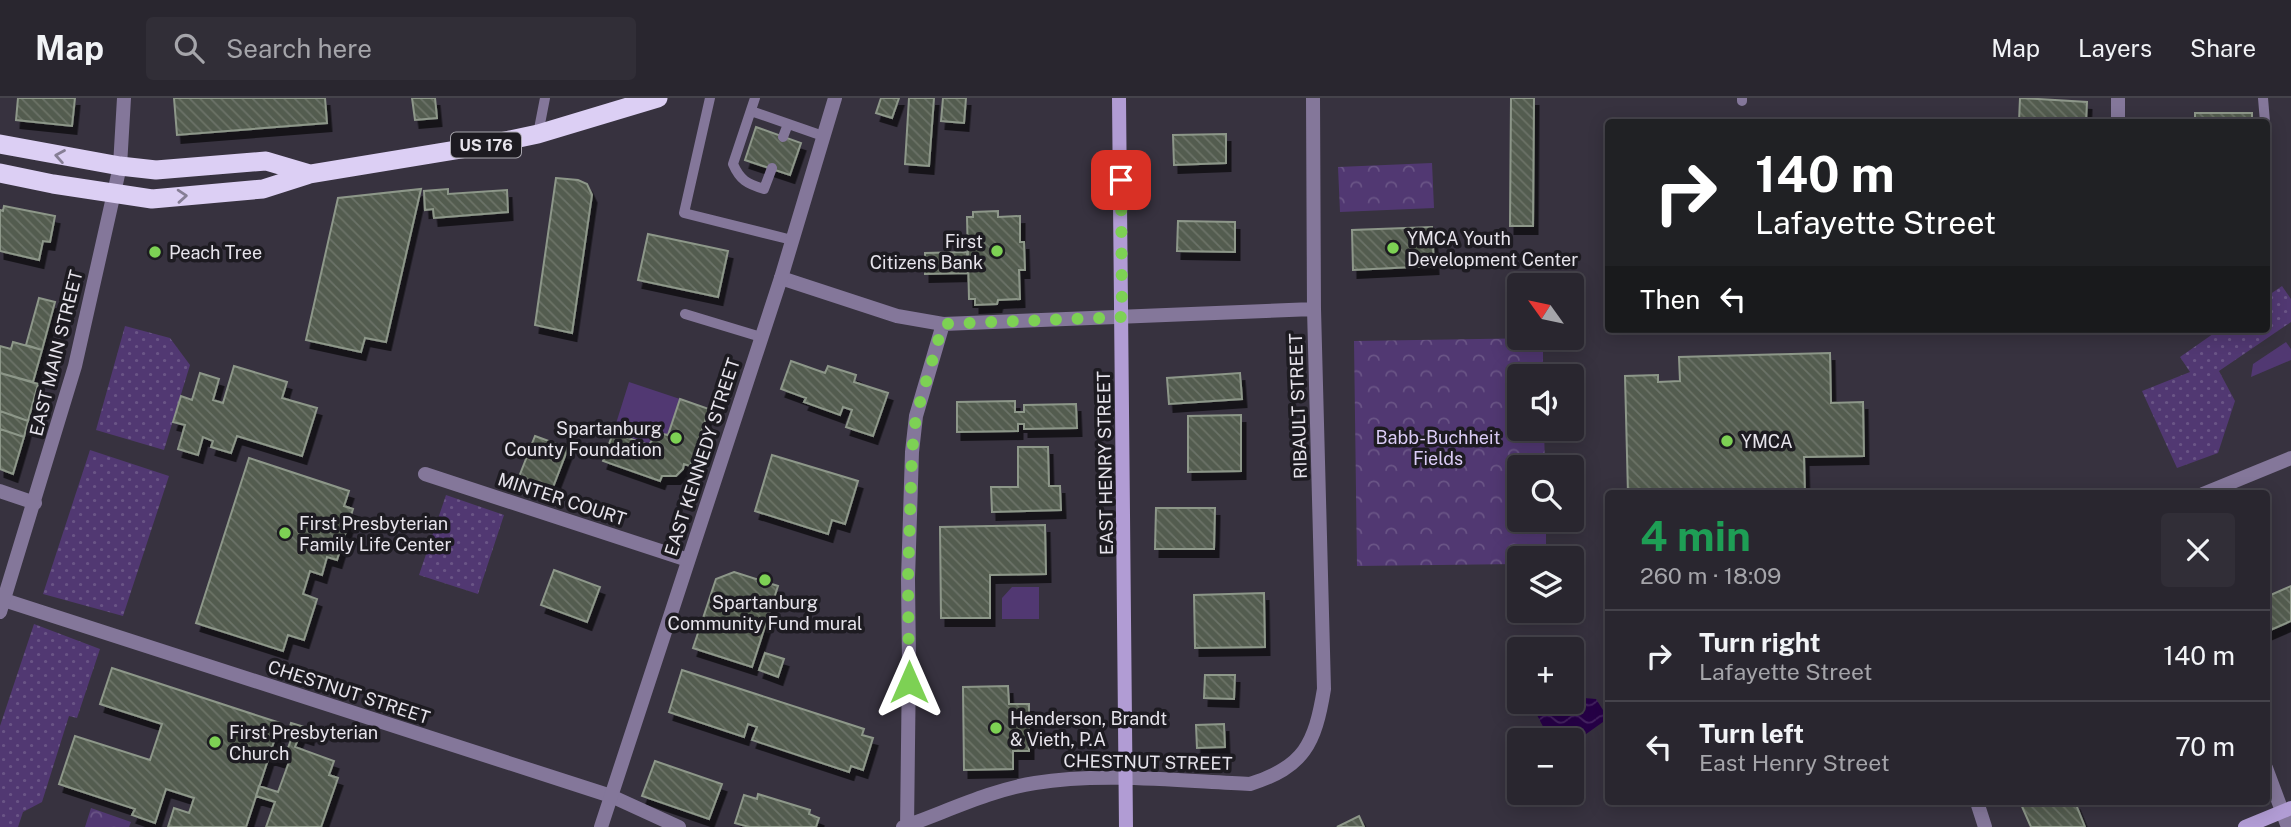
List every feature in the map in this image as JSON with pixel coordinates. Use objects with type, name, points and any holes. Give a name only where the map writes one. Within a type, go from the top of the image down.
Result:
[{"type":"highway","name":"US 176","points":[[114,194],[152,198],[263,190],[310,174],[538,134],[658,98]]},
{"type":"highway","name":"US 176","points":[[0,144],[156,170],[266,162],[310,174]]},
{"type":"highway","points":[[0,173],[114,194]]},
{"type":"main road","name":"EAST HENRY STREET","points":[[1119,98],[1126,827]]},
{"type":"main road","points":[[2245,827],[2287,809]]},
{"type":"street","name":"EAST MAIN STREET","points":[[2,606],[75,366],[120,166],[124,98]]},
{"type":"street","name":"EAST KENNEDY STREET","points":[[601,827],[781,278],[835,98]]},
{"type":"street","name":"RIBAULT STREET","points":[[1313,98],[1314,309],[1324,689],[1320,713]]},
{"type":"street","points":[[2118,98],[2118,119]]},
{"type":"street","points":[[781,278],[897,316],[943,324],[1314,309]]},
{"type":"street","points":[[906,827],[912,452],[916,416],[943,324]]},
{"type":"street","points":[[2213,490],[2291,458]]},
{"type":"street","name":"MINTER COURT","points":[[425,474],[688,560]]},
{"type":"street","points":[[0,491],[35,503]]},
{"type":"street","name":"CHESTNUT STREET","points":[[2,606],[611,796],[679,827]]},
{"type":"street","name":"CHESTNUT STREET","points":[[906,827],[997,793],[1032,783],[1069,778],[1250,784],[1287,769],[1300,757],[1310,743],[1320,713]]},
{"type":"street","points":[[2270,776],[2287,809],[2288,827]]},
{"type":"street","points":[[1978,805],[1985,827]]},
{"type":"lane","points":[[538,134],[545,98]]},
{"type":"lane","points":[[710,98],[684,213],[792,240]]},
{"type":"lane","points":[[755,98],[733,164],[738,176],[747,184],[764,189],[772,168]]},
{"type":"lane","points":[[2263,98],[2264,119]]},
{"type":"lane","points":[[751,111],[823,136]]},
{"type":"lane","points":[[783,137],[788,124]]},
{"type":"lane","points":[[685,314],[761,337]]},
{"type":"green space","points":[[1432,163],[1434,208],[1340,212],[1338,167]]},
{"type":"green space","points":[[2282,286],[2291,299],[2291,322],[2219,371],[2235,401],[2218,453],[2177,468],[2142,391],[2190,372],[2180,357],[2214,333],[2270,333],[2270,294]]},
{"type":"green space","points":[[125,326],[170,338],[190,365],[164,450],[96,430]]},
{"type":"green space","name":"Babb-Buchheit Fields","points":[[1507,339],[1507,350],[1543,350],[1543,364],[1507,364],[1507,441],[1544,441],[1545,455],[1507,455],[1507,532],[1546,532],[1546,546],[1507,546],[1507,564],[1357,566],[1354,341]]},
{"type":"green space","points":[[2286,342],[2291,349],[2291,360],[2251,377],[2253,364]]},
{"type":"green space","points":[[629,382],[680,399],[668,435],[654,436],[649,445],[613,433]]},
{"type":"green space","points":[[90,450],[169,476],[123,616],[43,594]]},
{"type":"green space","points":[[446,495],[504,515],[478,594],[419,575]]},
{"type":"green space","points":[[1012,587],[1039,587],[1039,619],[1002,619],[1002,598]]},
{"type":"green space","points":[[34,624],[100,649],[77,718],[69,716],[42,802],[23,812],[18,827],[0,827],[0,726]]},
{"type":"green space","points":[[91,808],[131,822],[129,827],[85,827]]},
{"type":"water","points":[[1584,698],[1596,699],[1603,710],[1603,722],[1584,735],[1584,728],[1544,728],[1537,715],[1584,714]]},
{"type":"building","points":[[18,98],[75,98],[72,126],[16,120]]},
{"type":"building","points":[[174,98],[325,98],[327,123],[177,135]]},
{"type":"building","points":[[412,98],[435,98],[437,118],[415,120]]},
{"type":"building","points":[[881,98],[899,98],[892,118],[876,113]]},
{"type":"building","points":[[909,98],[934,98],[929,166],[905,164]]},
{"type":"building","points":[[943,98],[966,98],[964,123],[941,121]]},
{"type":"building","points":[[1511,98],[1534,98],[1533,226],[1510,226]]},
{"type":"building","points":[[2020,98],[2087,102],[2086,119],[2019,119]]},
{"type":"building","points":[[2195,113],[2252,113],[2252,119],[2195,119]]},
{"type":"building","points":[[756,127],[801,143],[790,175],[745,160]]},
{"type":"building","points":[[1226,134],[1226,163],[1174,165],[1173,135]]},
{"type":"building","points":[[556,178],[578,180],[587,184],[592,195],[572,333],[535,325]]},
{"type":"building","points":[[421,189],[386,342],[365,338],[361,352],[306,340],[338,198]]},
{"type":"building","points":[[448,189],[448,194],[507,190],[508,212],[434,218],[433,209],[425,210],[424,191]]},
{"type":"building","points":[[4,206],[55,216],[50,242],[43,241],[39,260],[0,251],[0,210],[3,211]]},
{"type":"building","points":[[998,211],[998,217],[1020,216],[1020,242],[1024,242],[1025,270],[1019,270],[1020,299],[975,305],[975,299],[969,299],[967,217],[973,217],[973,212]]},
{"type":"building","points":[[1178,221],[1235,222],[1235,252],[1177,251]]},
{"type":"building","name":"YMCA Youth Development Center","points":[[1432,227],[1434,266],[1353,270],[1352,230]]},
{"type":"building","points":[[648,234],[728,251],[718,297],[638,280]]},
{"type":"building","points":[[967,252],[968,273],[925,274],[925,253]]},
{"type":"building","points":[[39,298],[55,302],[42,350],[26,345]]},
{"type":"building","points":[[13,342],[42,350],[33,382],[0,373],[0,346],[11,349]]},
{"type":"building","points":[[1830,353],[1831,403],[1863,402],[1864,456],[1804,457],[1805,490],[1628,490],[1625,376],[1658,375],[1658,382],[1680,381],[1679,357]]},
{"type":"building","points":[[791,361],[825,373],[828,366],[856,375],[854,382],[888,393],[873,436],[846,427],[852,410],[843,407],[840,415],[804,402],[806,398],[781,389]]},
{"type":"building","points":[[234,366],[287,382],[282,398],[317,408],[302,456],[237,436],[231,453],[211,447],[213,441],[203,437],[198,455],[178,449],[185,425],[173,422],[181,396],[192,400],[200,373],[219,379],[213,400],[223,403]]},
{"type":"building","points":[[0,373],[38,384],[28,421],[0,411]]},
{"type":"building","points":[[1240,373],[1242,399],[1169,404],[1167,378]]},
{"type":"building","name":"Spartanburg County Foundation","points":[[680,399],[709,409],[690,466],[684,464],[676,476],[662,476],[660,481],[603,461],[613,433],[649,445],[654,437],[668,435]]},
{"type":"building","points":[[1015,401],[1015,412],[1024,412],[1024,405],[1076,404],[1077,428],[1024,429],[1024,424],[1018,424],[1018,431],[957,432],[957,402]]},
{"type":"building","points":[[0,411],[28,421],[24,437],[0,429]]},
{"type":"building","points":[[1241,415],[1241,471],[1188,472],[1188,416]]},
{"type":"building","points":[[0,429],[24,437],[13,474],[0,469]]},
{"type":"building","points":[[535,436],[568,448],[550,495],[517,482]]},
{"type":"building","points":[[1018,447],[1048,447],[1049,486],[1060,486],[1061,510],[992,512],[991,487],[1018,487]]},
{"type":"building","points":[[772,455],[858,481],[845,524],[832,520],[828,534],[755,511]]},
{"type":"building","name":"First Presbyterian Family Life Center","points":[[249,458],[349,491],[344,506],[353,509],[337,560],[327,557],[322,575],[310,571],[303,594],[317,599],[304,640],[288,635],[283,651],[196,623]]},
{"type":"building","points":[[1156,508],[1215,508],[1214,549],[1155,549]]},
{"type":"building","points":[[1045,525],[1046,574],[990,575],[990,618],[941,618],[940,527]]},
{"type":"building","points":[[554,570],[600,587],[587,622],[541,605]]},
{"type":"building","points":[[734,572],[778,586],[752,667],[693,648],[716,579]]},
{"type":"building","points":[[2291,586],[2291,621],[2270,630],[2270,595]]},
{"type":"building","points":[[1264,593],[1265,647],[1195,648],[1194,595]]},
{"type":"building","points":[[765,653],[784,659],[778,677],[759,670]]},
{"type":"building","name":"First Presbyterian Church","points":[[112,668],[280,723],[246,827],[168,827],[174,808],[189,813],[194,798],[166,789],[155,823],[132,815],[135,809],[59,784],[75,736],[150,760],[162,724],[100,704]]},
{"type":"building","points":[[682,670],[864,729],[862,735],[873,738],[863,770],[851,766],[849,772],[752,740],[757,727],[748,724],[744,737],[669,712]]},
{"type":"building","points":[[1205,675],[1235,675],[1234,699],[1204,698]]},
{"type":"building","name":"Henderson, Brandt & Vieth, P.A","points":[[1008,686],[1009,704],[1029,704],[1029,751],[1013,751],[1013,769],[964,770],[963,687]]},
{"type":"building","points":[[291,723],[311,729],[309,737],[300,734],[295,747],[334,761],[329,775],[338,778],[321,827],[266,827],[275,802],[256,796],[259,786],[278,792],[289,762],[269,756],[272,748],[286,753],[294,732],[289,730]]},
{"type":"building","points":[[1224,724],[1225,747],[1197,748],[1196,725]]},
{"type":"building","points":[[655,761],[722,784],[709,819],[642,796]]},
{"type":"building","points":[[758,794],[810,810],[809,814],[819,818],[816,827],[749,827],[735,823],[744,795],[757,799]]},
{"type":"building","points":[[2021,805],[2076,805],[2085,827],[2031,827]]},
{"type":"building","points":[[1359,816],[1364,827],[1337,827]]},
{"type":"place","name":"YMCA Youth Development Center","points":[[1393,248]]},
{"type":"place","name":"First Citizens Bank","points":[[997,251]]},
{"type":"place","name":"Peach Tree","points":[[155,252]]},
{"type":"place","name":"Spartanburg County Foundation","points":[[676,438]]},
{"type":"place","name":"YMCA","points":[[1727,441]]},
{"type":"place","name":"First Presbyterian Family Life Center","points":[[285,533]]},
{"type":"place","name":"Spartanburg Community Fund mural","points":[[765,580]]},
{"type":"place","name":"Henderson, Brandt & Vieth, P.A","points":[[996,728]]},
{"type":"place","name":"First Presbyterian Church","points":[[215,742]]},
{"type":"route","points":[[909,682],[908,579],[912,452],[916,416],[943,324],[1122,317],[1121,180]]}]
